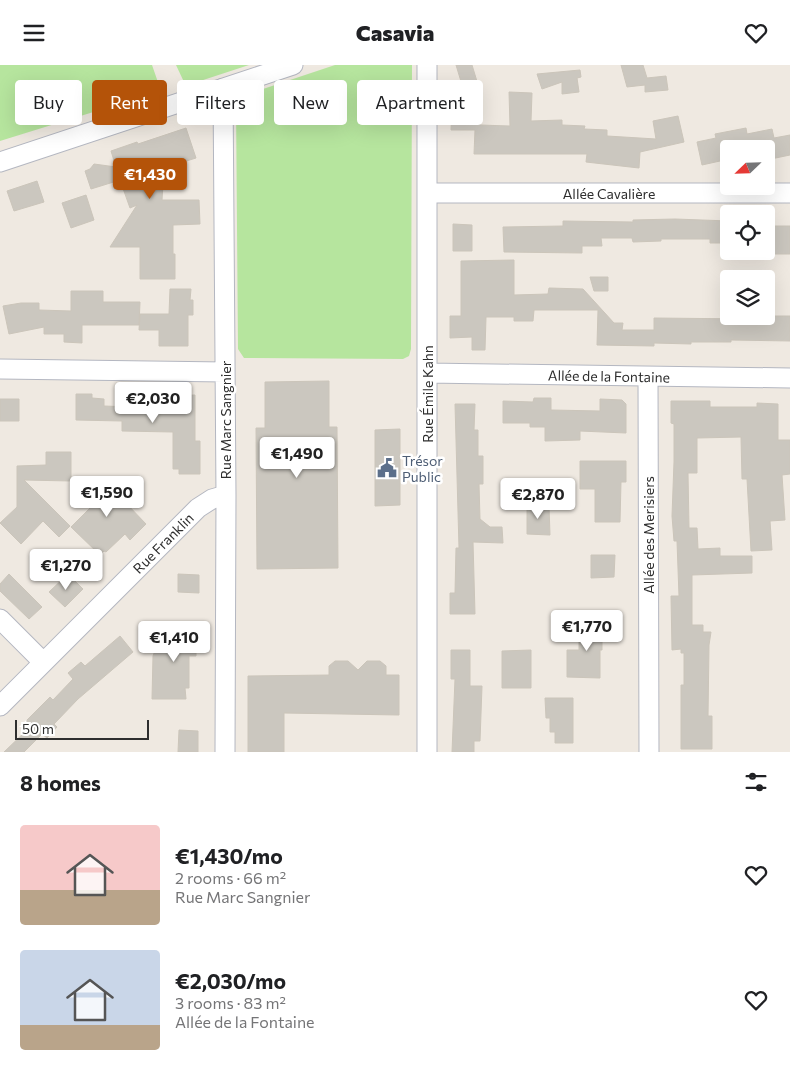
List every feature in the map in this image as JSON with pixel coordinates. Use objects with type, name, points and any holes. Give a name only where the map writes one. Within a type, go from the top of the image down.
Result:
[{"type":"street","points":[[247,80],[293,65]]},
{"type":"street","name":"Rue Émile Kahn","points":[[427,65],[427,752]]},
{"type":"street","points":[[0,162],[177,103]]},
{"type":"street","name":"Rue Marc Sangnier","points":[[223,125],[226,495],[225,752]]},
{"type":"street","name":"Allée Cavalière","points":[[427,193],[790,193]]},
{"type":"street","points":[[0,369],[225,372]]},
{"type":"street","name":"Allée de la Fontaine","points":[[427,373],[790,379]]},
{"type":"street","name":"Allée des Merisiers","points":[[648,377],[649,752]]},
{"type":"street","name":"Rue Franklin","points":[[0,705],[198,509],[212,499],[226,495]]},
{"type":"street","points":[[0,619],[43,662]]},
{"type":"green space","points":[[0,65],[152,65],[157,80],[92,80],[92,112],[82,116],[82,80],[15,80],[15,125],[52,125],[0,141]]},
{"type":"green space","points":[[176,65],[249,65],[203,80],[183,80]]},
{"type":"green space","points":[[335,65],[412,65],[412,80],[357,80],[357,125],[412,125],[411,349],[409,356],[403,359],[244,358],[238,349],[236,125],[264,125],[264,89],[274,85],[274,125],[347,125],[347,80],[290,80]]},
{"type":"building","points":[[456,65],[472,65],[477,80],[461,80]]},
{"type":"building","points":[[621,65],[643,65],[647,78],[666,76],[668,90],[645,92],[645,85],[627,87]]},
{"type":"building","points":[[580,70],[581,77],[577,78],[579,92],[562,94],[562,82],[542,89],[537,74]]},
{"type":"building","points":[[509,92],[532,93],[531,121],[562,120],[562,125],[585,126],[584,129],[607,130],[607,136],[656,139],[653,121],[678,116],[684,142],[640,152],[639,168],[586,162],[587,154],[474,154],[475,130],[451,130],[451,125],[510,126]]},
{"type":"building","points":[[186,128],[196,158],[164,168],[162,200],[199,200],[200,224],[173,225],[175,279],[140,279],[140,247],[110,247],[137,205],[130,208],[120,180],[91,189],[85,171],[94,164],[116,167],[111,151]]},
{"type":"building","points":[[746,128],[747,134],[772,129],[774,138],[790,135],[790,155],[775,158],[775,140],[720,140],[720,161],[702,165],[697,142],[716,138],[715,134]]},
{"type":"building","points":[[37,181],[44,202],[14,211],[7,191]]},
{"type":"building","points":[[86,195],[94,220],[71,228],[62,203]]},
{"type":"building","points":[[633,220],[720,221],[720,243],[710,243],[710,239],[661,239],[661,241],[633,242],[632,238],[601,238],[602,246],[582,246],[582,253],[504,252],[503,227],[563,226],[563,221],[633,222]]},
{"type":"building","points":[[453,224],[472,225],[472,251],[453,251]]},
{"type":"building","points":[[775,226],[790,226],[790,254],[775,254]]},
{"type":"building","points":[[514,260],[514,295],[548,294],[549,288],[583,289],[614,323],[623,323],[622,330],[654,330],[654,318],[720,319],[720,325],[775,325],[775,316],[790,316],[790,341],[731,340],[731,342],[691,342],[691,344],[654,343],[654,346],[597,345],[598,310],[534,310],[533,321],[514,321],[514,317],[486,317],[485,350],[472,350],[472,337],[450,338],[450,316],[461,316],[461,261]]},
{"type":"building","points":[[590,277],[608,277],[608,291],[594,291]]},
{"type":"building","points":[[170,289],[191,289],[190,300],[193,300],[193,315],[188,315],[188,346],[159,346],[159,330],[139,330],[140,314],[169,314]]},
{"type":"building","points":[[71,291],[103,291],[103,302],[140,302],[139,325],[82,325],[82,343],[64,342],[64,334],[44,334],[44,327],[9,334],[3,306],[39,303],[39,310],[71,311]]},
{"type":"building","points":[[329,381],[329,427],[337,427],[338,568],[257,569],[256,428],[265,428],[265,382]]},
{"type":"building","points":[[76,394],[92,394],[92,398],[104,399],[104,406],[131,407],[131,402],[167,402],[167,396],[195,395],[195,441],[200,441],[200,474],[179,474],[179,469],[173,469],[173,432],[122,431],[122,421],[76,420]]},
{"type":"building","points":[[534,398],[551,398],[551,410],[600,411],[600,399],[622,400],[626,404],[626,433],[580,431],[580,440],[545,441],[545,427],[530,427],[530,423],[503,423],[503,401],[533,402]]},
{"type":"building","points":[[0,399],[19,399],[19,421],[0,421]]},
{"type":"building","points":[[671,401],[710,401],[710,407],[757,407],[757,403],[778,404],[778,440],[790,440],[790,474],[782,475],[785,520],[770,521],[772,550],[751,551],[747,479],[742,479],[741,437],[697,438],[697,473],[688,473],[689,528],[697,528],[698,549],[720,548],[720,556],[752,556],[752,573],[692,575],[692,625],[703,625],[703,632],[711,632],[709,645],[708,716],[712,716],[712,749],[681,749],[681,685],[684,685],[684,653],[681,653],[681,649],[672,650],[671,596],[679,596],[677,541],[674,541],[672,516],[674,424],[671,423]]},
{"type":"building","points":[[455,404],[475,404],[474,430],[478,430],[478,456],[483,456],[483,484],[479,484],[480,519],[490,527],[502,527],[503,543],[473,542],[475,614],[450,614],[450,593],[455,593],[456,548],[459,548]]},
{"type":"building","name":"Trésor Public","points":[[400,429],[400,505],[375,506],[375,430]]},
{"type":"building","points":[[46,452],[71,452],[71,481],[24,480],[70,526],[59,537],[43,521],[21,544],[0,523],[17,507],[17,466],[46,465]]},
{"type":"building","points":[[580,461],[626,461],[626,482],[621,482],[620,522],[595,522],[595,489],[580,489]]},
{"type":"building","points":[[91,480],[105,480],[105,485],[121,486],[120,491],[124,491],[124,501],[146,524],[130,540],[125,534],[106,552],[104,551],[100,555],[71,527],[93,505],[90,502]]},
{"type":"building","points":[[527,506],[549,506],[550,535],[527,534]]},
{"type":"building","points":[[591,555],[615,555],[614,577],[591,578]]},
{"type":"building","points":[[9,574],[42,607],[29,619],[0,591],[0,584]]},
{"type":"building","points":[[68,574],[83,589],[65,607],[49,592]]},
{"type":"building","points":[[178,574],[199,575],[199,593],[178,592]]},
{"type":"building","points":[[579,623],[605,623],[605,640],[602,639],[602,650],[600,650],[600,678],[567,677],[567,650],[579,650]]},
{"type":"building","points":[[163,630],[176,630],[178,632],[178,630],[201,630],[201,646],[196,646],[196,656],[189,656],[189,688],[185,688],[186,699],[152,699],[153,656]]},
{"type":"building","points":[[120,636],[133,652],[78,699],[54,724],[57,727],[47,738],[42,734],[24,752],[4,752],[28,729],[23,724],[50,697],[53,700],[73,679],[68,673],[81,662],[85,666]]},
{"type":"building","points":[[451,650],[470,650],[470,686],[482,686],[480,741],[474,741],[474,752],[452,752],[455,679],[451,679]]},
{"type":"building","points":[[531,650],[531,688],[502,688],[502,651]]},
{"type":"building","points":[[335,661],[348,661],[358,670],[367,661],[380,661],[386,666],[386,675],[399,675],[399,715],[284,713],[284,752],[248,752],[248,676],[329,675],[329,666]]},
{"type":"building","points":[[545,698],[573,698],[573,743],[555,743],[555,732],[550,732],[550,718],[546,718]]},
{"type":"building","points":[[179,730],[198,731],[198,752],[178,752]]},
{"type":"place","name":"Trésor Public","points":[[387,468]]}]
